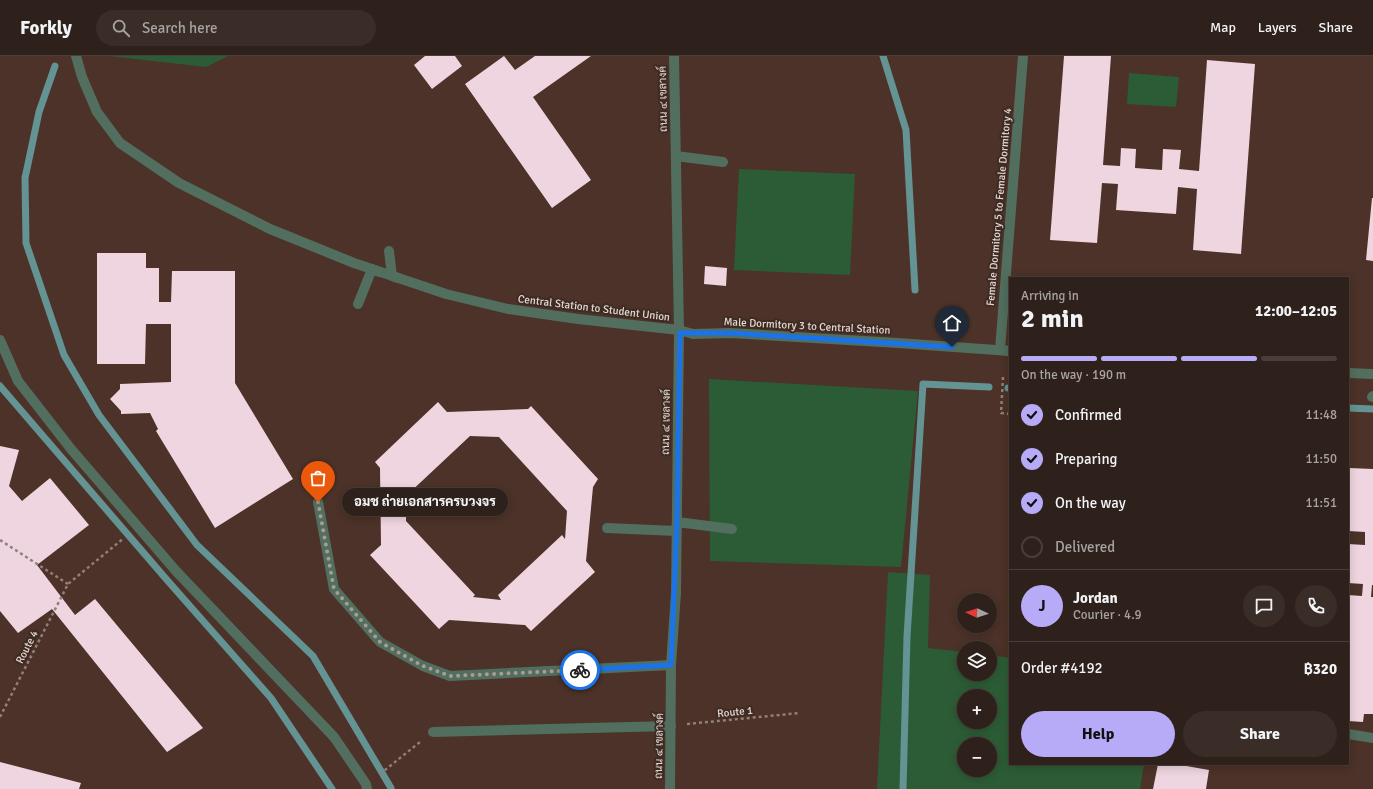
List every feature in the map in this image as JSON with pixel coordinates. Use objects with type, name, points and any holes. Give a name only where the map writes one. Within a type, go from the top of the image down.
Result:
[{"type":"street","points":[[76,56],[82,78],[97,112],[120,143],[179,183],[270,229],[372,269],[429,289]]},
{"type":"street","points":[[674,56],[679,304],[678,330]]},
{"type":"street","name":"Female Dormitory 5 to Female Dormitory 4","points":[[1005,350],[1014,172],[1023,56]]},
{"type":"street","points":[[676,156],[723,162]]},
{"type":"street","points":[[676,156],[678,330]]},
{"type":"street","points":[[389,251],[392,276]]},
{"type":"street","points":[[358,304],[372,269]]},
{"type":"street","name":"Central Station to Student Union","points":[[372,269],[446,294],[508,309],[678,330],[676,527]]},
{"type":"street","points":[[508,309],[578,319],[678,330],[693,334]]},
{"type":"street","name":"Male Dormitory 3 to Central Station","points":[[676,527],[680,333],[730,333],[1005,350]]},
{"type":"street","points":[[730,333],[898,342],[1005,350]]},
{"type":"street","points":[[0,340],[18,381],[71,450],[176,571],[334,737],[366,786]]},
{"type":"street","points":[[1349,372],[1373,374]]},
{"type":"street","points":[[318,502],[334,589],[380,642],[423,666],[450,676],[671,665]]},
{"type":"street","points":[[607,528],[676,527],[732,529]]},
{"type":"street","points":[[670,789],[671,665],[676,593],[676,527]]},
{"type":"street","points":[[433,732],[671,726]]},
{"type":"street","points":[[1349,734],[1373,738]]},
{"type":"path","points":[[1003,377],[1001,413],[1009,414]]},
{"type":"path","points":[[0,540],[68,584],[138,526]]},
{"type":"path","name":"Route 4","points":[[0,717],[68,584]]},
{"type":"path","name":"Route 1","points":[[671,726],[800,713]]},
{"type":"path","points":[[366,786],[433,732]]},
{"type":"shaded area","points":[[0,56],[1373,56],[1373,789],[0,789]]},
{"type":"green space","points":[[109,56],[228,56],[206,67]]},
{"type":"green space","points":[[1129,73],[1179,77],[1176,107],[1127,104]]},
{"type":"green space","points":[[739,169],[855,174],[850,275],[734,270]]},
{"type":"green space","points":[[709,379],[918,391],[901,567],[710,561]]},
{"type":"green space","points":[[888,572],[930,575],[928,648],[957,651],[957,681],[997,681],[997,656],[1009,658],[1009,765],[1144,765],[1140,789],[877,789]]},
{"type":"building","points":[[425,56],[455,56],[462,66],[432,89],[414,65]]},
{"type":"building","points":[[504,56],[515,70],[535,56],[591,56],[533,97],[591,180],[552,208],[465,84]]},
{"type":"building","points":[[1064,56],[1111,56],[1103,165],[1120,166],[1121,148],[1136,149],[1135,168],[1162,170],[1163,149],[1181,150],[1179,169],[1199,171],[1207,60],[1255,64],[1241,254],[1193,250],[1197,189],[1178,187],[1176,214],[1116,210],[1118,184],[1102,183],[1097,243],[1050,240]]},
{"type":"building","points":[[1373,198],[1373,261],[1366,260]]},
{"type":"building","points":[[97,253],[146,253],[146,268],[159,268],[159,302],[171,302],[172,271],[235,271],[235,383],[293,479],[215,528],[156,431],[158,429],[150,413],[121,414],[121,411],[110,399],[120,389],[120,384],[171,382],[171,324],[146,324],[145,364],[97,364]]},
{"type":"building","points":[[705,266],[727,268],[726,286],[704,284]]},
{"type":"building","points":[[438,402],[447,412],[528,409],[531,406],[598,479],[593,487],[586,561],[595,572],[531,631],[525,625],[449,620],[439,629],[370,555],[381,545],[380,468],[375,462]],"holes":[[[470,436],[499,437],[567,511],[565,539],[562,535],[498,595],[501,600],[473,597],[475,595],[406,521],[406,496]]]},
{"type":"building","points":[[0,446],[19,450],[9,486],[22,501],[50,478],[89,525],[37,565],[75,615],[95,599],[203,728],[167,752],[52,609],[18,633],[0,611]]},
{"type":"building","points":[[1349,468],[1373,469],[1373,585],[1371,597],[1373,597],[1373,714],[1364,714],[1363,722],[1349,721],[1349,595],[1362,596],[1363,584],[1349,583],[1349,544],[1365,545],[1365,532],[1349,531]]},
{"type":"building","points":[[0,762],[81,783],[79,789],[0,789]]},
{"type":"building","points":[[1158,765],[1181,765],[1209,770],[1206,789],[1153,789]]},
{"type":"waterway","points":[[883,56],[906,130],[915,290]]},
{"type":"waterway","points":[[55,66],[39,112],[25,178],[26,243],[64,355],[99,415],[197,545],[313,656],[391,788]]},
{"type":"waterway","points":[[903,789],[907,637],[923,384],[989,387]]},
{"type":"waterway","points":[[0,386],[271,698],[332,789]]},
{"type":"waterway","points":[[1349,408],[1373,409]]},
{"type":"way so far","points":[[318,502],[334,589],[380,642],[423,666],[450,676],[580,670]]},
{"type":"place","name":"อมช ถ่ายเอกสารครบวงจร","points":[[318,502]]},
{"type":"route","points":[[580,670],[671,665],[677,522],[680,333],[730,333],[952,347]]}]
